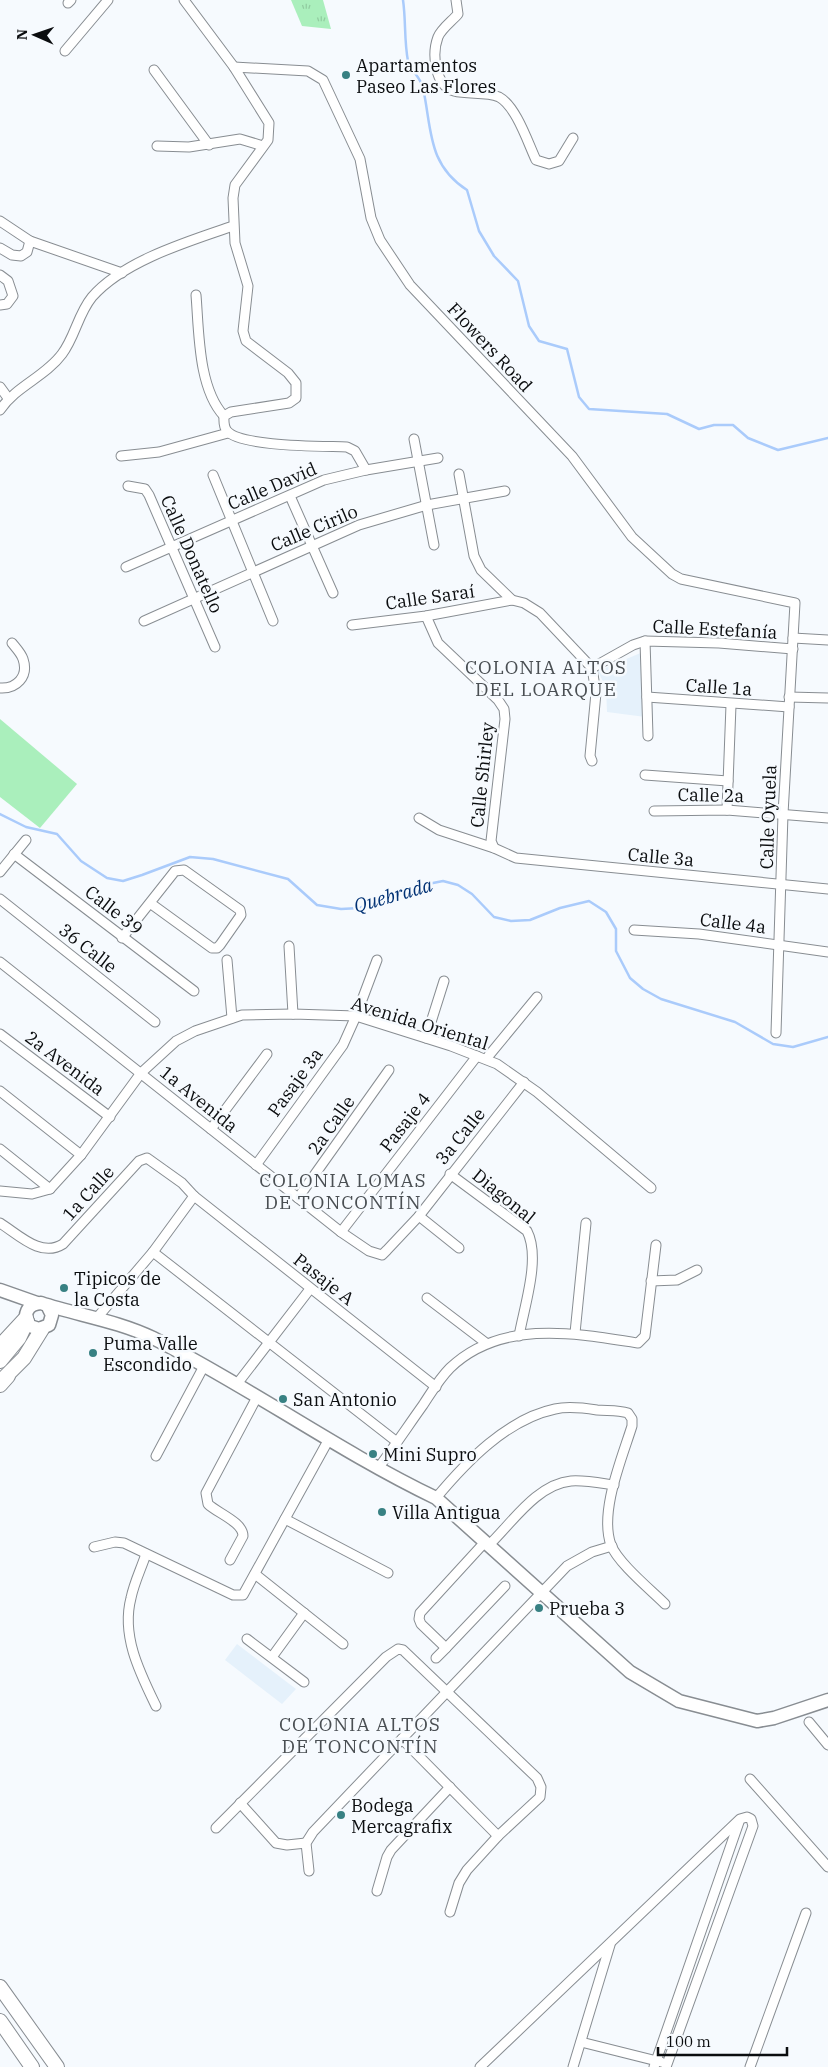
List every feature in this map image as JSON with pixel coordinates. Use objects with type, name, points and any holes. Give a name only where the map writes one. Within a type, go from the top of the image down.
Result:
[{"type":"main road","points":[[1,1291],[33,1328],[46,1327],[83,1317]]},
{"type":"main road","points":[[1,1291],[42,1305],[96,1319],[151,1338],[237,1384],[329,1439],[436,1498],[630,1672],[679,1701],[756,1721],[774,1718],[828,1700]]},
{"type":"main road","points":[[0,1361],[19,1338],[30,1307],[42,1305]]},
{"type":"main road","points":[[3,1381],[24,1358],[46,1327],[52,1315],[42,1305]]},
{"type":"main road","points":[[0,1346],[26,1318]]},
{"type":"main road","points":[[0,1987],[56,2067]]},
{"type":"main road","points":[[0,2021],[32,2067]]},
{"type":"street","points":[[65,51],[108,0]]},
{"type":"street","points":[[184,0],[234,67],[269,123],[268,140],[235,185],[233,226],[235,243],[248,286],[243,337],[288,373],[296,383],[297,390],[296,398],[289,403],[231,412],[224,416]]},
{"type":"street","points":[[456,0],[458,14],[439,35],[435,52],[437,69],[443,85],[453,91],[499,97],[510,106],[536,160],[548,164],[559,161],[573,138]]},
{"type":"street","name":"Flowers Road","points":[[234,67],[308,71],[323,80],[336,104],[360,159],[371,218],[380,240],[407,280],[498,380],[572,456],[632,537],[672,574],[681,579],[795,603]]},
{"type":"street","points":[[154,70],[209,145]]},
{"type":"street","points":[[157,146],[188,147],[240,139],[263,146]]},
{"type":"street","points":[[0,221],[30,241],[122,274]]},
{"type":"street","points":[[0,410],[8,398],[49,367],[62,354],[83,310],[104,285],[165,250],[233,226]]},
{"type":"street","points":[[0,248],[12,255],[21,256],[27,252],[30,241]]},
{"type":"street","points":[[0,275],[8,280],[13,296],[7,304],[0,305]]},
{"type":"street","points":[[196,295],[200,355],[214,400],[224,416],[224,426],[228,432],[254,442],[347,447],[355,451],[366,470]]},
{"type":"street","points":[[0,386],[8,398]]},
{"type":"street","points":[[121,456],[159,452],[228,432]]},
{"type":"street","points":[[414,439],[434,545]]},
{"type":"street","name":"Calle David","points":[[126,567],[324,480],[366,470],[438,458]]},
{"type":"street","points":[[459,474],[474,556],[481,570],[512,600],[524,603],[540,614],[592,668],[596,693],[590,756],[592,761]]},
{"type":"street","points":[[213,475],[273,621]]},
{"type":"street","name":"Calle Donatello","points":[[128,486],[145,489],[215,647]]},
{"type":"street","name":"Calle Cirilo","points":[[144,621],[358,525],[427,505],[505,491]]},
{"type":"street","points":[[290,496],[332,593]]},
{"type":"street","name":"Calle Saraí","points":[[352,625],[426,616],[512,600]]},
{"type":"street","name":"Calle Oyuela","points":[[776,1033],[783,814],[795,603]]},
{"type":"street","name":"Calle Shirley","points":[[426,616],[438,643],[498,700],[504,710],[504,734],[491,841],[494,848]]},
{"type":"street","name":"Calle Estefanía","points":[[793,638],[828,640]]},
{"type":"street","points":[[645,641],[648,736]]},
{"type":"street","name":"Calle Estefanía","points":[[592,668],[633,645],[645,641],[719,643],[793,649]]},
{"type":"street","points":[[0,688],[11,688],[18,684],[23,676],[23,659],[12,643]]},
{"type":"street","points":[[790,696],[828,698]]},
{"type":"street","name":"Calle 1a","points":[[648,698],[731,705],[789,707]]},
{"type":"street","points":[[727,810],[731,705]]},
{"type":"street","points":[[645,775],[728,781]]},
{"type":"street","name":"Calle 2a","points":[[654,811],[727,810],[828,818]]},
{"type":"street","name":"Calle 3a","points":[[419,818],[453,836],[494,848],[516,858],[619,870],[828,889]]},
{"type":"street","points":[[0,872],[26,840]]},
{"type":"street","name":"Calle 39","points":[[14,854],[194,992]]},
{"type":"street","points":[[122,938],[150,903],[175,872],[184,870],[240,910],[239,921],[217,948],[212,948],[150,903]]},
{"type":"street","name":"36 Calle","points":[[0,899],[155,1022]]},
{"type":"street","name":"Calle 4a","points":[[634,930],[699,934],[828,952]]},
{"type":"street","points":[[289,946],[293,1014]]},
{"type":"street","points":[[227,960],[232,1018]]},
{"type":"street","name":"Pasaje 3a","points":[[256,1165],[343,1044],[356,1016],[377,960]]},
{"type":"street","name":"1a Avenida","points":[[1,965],[141,1073],[341,1232],[369,1251],[382,1255]]},
{"type":"street","points":[[426,1038],[444,981]]},
{"type":"street","points":[[486,1059],[537,997]]},
{"type":"street","name":"Avenida Oriental","points":[[50,1189],[81,1155],[141,1073],[176,1041],[195,1031],[242,1015],[293,1014],[356,1016],[486,1059],[524,1082],[652,1188]]},
{"type":"street","name":"2a Avenida","points":[[0,1034],[110,1117]]},
{"type":"street","points":[[211,1129],[267,1054]]},
{"type":"street","name":"Pasaje 4","points":[[341,1232],[477,1056]]},
{"type":"street","name":"2a Calle","points":[[298,1198],[389,1070]]},
{"type":"street","name":"3a Calle","points":[[382,1255],[419,1216],[450,1174],[524,1082]]},
{"type":"street","points":[[0,1091],[81,1155]]},
{"type":"street","points":[[0,1149],[50,1189]]},
{"type":"street","name":"1a Calle","points":[[0,1223],[39,1248],[46,1250],[55,1249],[64,1244],[142,1158],[147,1158],[182,1183],[194,1196]]},
{"type":"street","name":"Diagonal","points":[[450,1174],[527,1231],[532,1240],[532,1264],[519,1336]]},
{"type":"street","points":[[0,1192],[32,1194],[50,1189]]},
{"type":"street","points":[[96,1319],[153,1252],[194,1196]]},
{"type":"street","name":"Pasaje A","points":[[194,1196],[310,1290],[436,1387]]},
{"type":"street","points":[[419,1216],[458,1248]]},
{"type":"street","points":[[575,1333],[586,1223]]},
{"type":"street","points":[[379,1467],[448,1370],[486,1343],[519,1336],[575,1333],[642,1341],[645,1336],[656,1245]]},
{"type":"street","points":[[153,1252],[397,1442]]},
{"type":"street","points":[[651,1281],[677,1280],[696,1270]]},
{"type":"street","points":[[237,1384],[310,1290]]},
{"type":"street","points":[[427,1298],[486,1343]]},
{"type":"street","points":[[156,1456],[204,1366]]},
{"type":"street","points":[[230,1560],[243,1536],[243,1531],[239,1526],[208,1504],[206,1493],[257,1397]]},
{"type":"street","points":[[436,1498],[485,1449],[514,1425],[556,1408],[623,1412],[630,1416],[632,1426],[614,1486],[609,1515],[612,1546],[630,1570],[665,1604]]},
{"type":"street","points":[[94,1547],[115,1542],[124,1543],[237,1596],[246,1593],[329,1439]]},
{"type":"street","points":[[446,1648],[421,1624],[418,1619],[420,1613],[487,1544],[538,1496],[552,1487],[569,1481],[587,1481],[614,1486]]},
{"type":"street","points":[[285,1519],[388,1573]]},
{"type":"street","points":[[308,1871],[306,1843],[313,1832],[567,1566],[577,1559],[612,1546]]},
{"type":"street","points":[[146,1554],[131,1598],[129,1630],[138,1669],[156,1706]]},
{"type":"street","points":[[255,1574],[343,1644]]},
{"type":"street","points":[[436,1658],[505,1586]]},
{"type":"street","points":[[272,1657],[304,1613]]},
{"type":"street","points":[[247,1639],[304,1682]]},
{"type":"street","points":[[216,1828],[394,1650],[398,1649],[407,1653],[448,1692],[537,1778],[541,1787],[540,1797],[498,1836],[459,1883],[450,1912]]},
{"type":"street","points":[[809,1722],[828,1745]]},
{"type":"street","points":[[402,1740],[498,1836]]},
{"type":"street","points":[[750,1779],[828,1867]]},
{"type":"street","points":[[377,1891],[387,1857],[450,1787]]},
{"type":"street","points":[[240,1804],[276,1843],[287,1845],[306,1843]]},
{"type":"street","points":[[480,2067],[740,1819],[747,1817],[751,1819],[753,1826],[667,2065],[655,2064],[581,2042]]},
{"type":"street","points":[[655,2064],[740,1819]]},
{"type":"street","points":[[750,2067],[806,1913]]},
{"type":"street","points":[[573,2067],[610,1943]]},
{"type":"shaded area","points":[[650,649],[653,718],[607,712],[606,688],[598,671]]},
{"type":"shaded area","points":[[237,1644],[296,1689],[282,1704],[225,1660]]},
{"type":"green space","points":[[291,0],[323,0],[331,29],[302,26]]},
{"type":"green space","points":[[0,719],[77,784],[40,828],[0,797]]},
{"type":"waterway","name":"Quebrada","points":[[403,0],[408,61],[422,84],[433,145],[438,157],[454,180],[467,190],[479,231],[494,256],[518,281],[529,326],[539,341],[567,349],[579,397],[589,409],[667,414],[699,429],[714,425],[733,425],[748,438],[778,450],[828,438]]},
{"type":"waterway","name":"Quebrada","points":[[0,814],[26,827],[57,834],[81,861],[107,878],[123,881],[190,857],[213,859],[288,879],[317,905],[341,909],[360,908],[398,890],[443,881],[458,885],[472,894],[494,917],[511,921],[530,920],[560,908],[589,901],[606,912],[616,929],[616,951],[630,978],[643,989],[661,999],[735,1022],[773,1044],[793,1047],[828,1037]]},
{"type":"place","name":"Apartamentos Paseo Las Flores","points":[[346,75]]},
{"type":"place","name":"Tipicos de la Costa","points":[[64,1288]]},
{"type":"place","name":"Puma Valle Escondido","points":[[93,1353]]},
{"type":"place","name":"San Antonio","points":[[283,1399]]},
{"type":"place","name":"Mini Supro","points":[[373,1454]]},
{"type":"place","name":"Villa Antigua","points":[[382,1512]]},
{"type":"place","name":"Prueba 3","points":[[539,1608]]},
{"type":"place","name":"Bodega Mercagrafix","points":[[341,1815]]},
{"type":"district","name":"COLONIA ALTOS DEL LOARQUE","points":[[546,678]]},
{"type":"district","name":"COLONIA LOMAS DE TONCONTÍN","points":[[343,1191]]},
{"type":"district","name":"COLONIA ALTOS DE TONCONTÍN","points":[[360,1735]]}]
